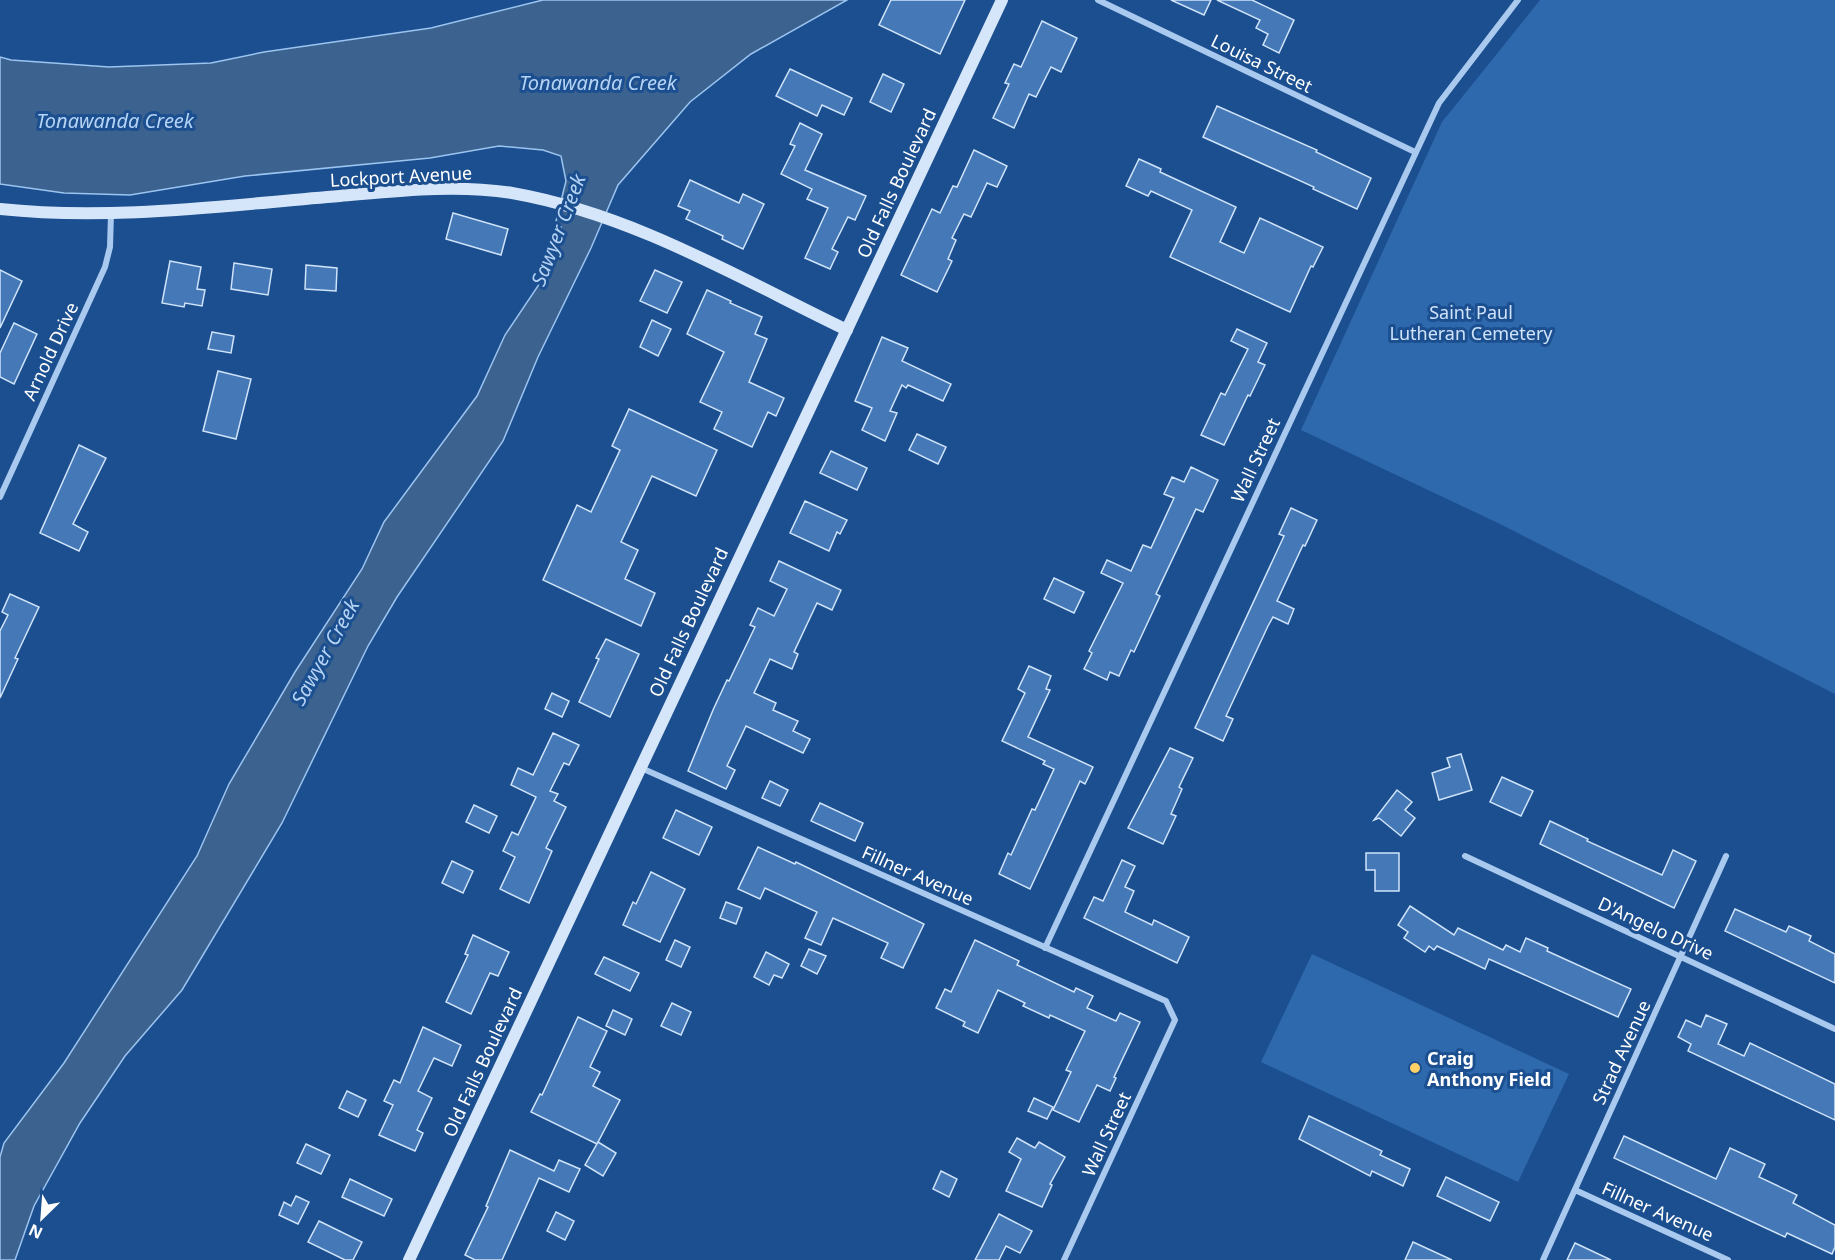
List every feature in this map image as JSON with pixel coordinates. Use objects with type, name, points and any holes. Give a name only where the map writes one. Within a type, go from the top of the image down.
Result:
[{"type":"street","name":"Old Falls Boulevard","points":[[409,1260],[639,767],[1002,0]]},
{"type":"street","name":"Louisa Street","points":[[1098,0],[1415,152]]},
{"type":"street","name":"Wall Street","points":[[1045,948],[1438,103],[1518,0]]},
{"type":"street","name":"Lockport Avenue","points":[[0,209],[55,214],[111,214],[441,189],[512,193],[615,221],[655,236],[847,330]]},
{"type":"street","name":"Arnold Drive","points":[[0,497],[105,267],[110,247],[111,214]]},
{"type":"street","name":"Fillner Avenue","points":[[639,767],[1166,1001],[1175,1020]]},
{"type":"street","name":"D'Angelo Drive","points":[[1465,856],[1835,1029]]},
{"type":"street","name":"Strad Avenue","points":[[1543,1260],[1726,856]]},
{"type":"street","name":"Wall Street","points":[[1064,1260],[1175,1020]]},
{"type":"street","name":"Fillner Avenue","points":[[1575,1190],[1728,1260]]},
{"type":"green space","name":"Saint Paul Lutheran Cemetery","points":[[1540,0],[1835,0],[1835,694],[1500,524],[1301,430],[1442,122]]},
{"type":"green space","name":"Craig Anthony Field","points":[[1312,954],[1569,1074],[1518,1182],[1261,1062]]},
{"type":"water","name":"Tonawanda Creek","points":[[543,0],[847,0],[751,54],[690,102],[618,185],[591,248],[538,357],[503,441],[397,597],[368,646],[282,823],[182,990],[125,1056],[80,1123],[34,1206],[15,1260],[0,1260],[0,1157],[4,1143],[64,1063],[197,856],[229,784],[295,672],[362,569],[384,522],[477,396],[505,335],[540,283],[561,227],[556,221],[566,181],[561,156],[543,150],[499,146],[430,158],[245,176],[130,195],[64,193],[0,184],[0,57],[11,60],[109,67],[211,63],[264,52],[431,28]]},
{"type":"building","points":[[891,0],[965,0],[940,54],[879,25]]},
{"type":"building","points":[[1171,0],[1211,0],[1204,15]]},
{"type":"building","points":[[1217,0],[1252,0],[1294,20],[1279,53],[1263,45],[1268,34],[1256,28],[1260,20]]},
{"type":"building","points":[[1042,21],[1077,38],[1061,72],[1051,67],[1036,97],[1029,94],[1014,128],[993,118],[1009,84],[1005,83],[1014,64],[1021,67]]},
{"type":"building","points":[[790,69],[852,98],[844,115],[822,105],[817,116],[776,96]]},
{"type":"building","points":[[883,74],[904,84],[891,112],[870,102]]},
{"type":"building","points":[[1217,106],[1317,150],[1316,152],[1371,178],[1357,209],[1203,137]]},
{"type":"building","points":[[800,123],[822,134],[805,170],[866,196],[855,220],[848,217],[832,249],[838,252],[830,269],[805,258],[828,208],[807,199],[812,189],[781,174],[795,146],[790,144]]},
{"type":"building","points":[[974,150],[1007,166],[997,187],[987,183],[971,217],[964,214],[952,238],[956,240],[948,259],[952,261],[937,292],[901,275],[932,209],[940,213],[953,186],[957,187]]},
{"type":"building","points":[[1139,159],[1161,169],[1160,172],[1236,207],[1220,242],[1244,253],[1260,218],[1323,247],[1313,267],[1311,266],[1290,312],[1170,257],[1192,210],[1151,191],[1148,196],[1126,186]]},
{"type":"building","points":[[690,180],[739,203],[743,194],[764,204],[743,249],[722,239],[723,236],[686,219],[690,211],[678,206]]},
{"type":"building","points":[[453,213],[508,229],[501,255],[446,239]]},
{"type":"building","points":[[170,261],[201,267],[197,289],[205,290],[202,306],[185,303],[184,307],[162,303]]},
{"type":"building","points":[[234,263],[272,269],[268,295],[231,289]]},
{"type":"building","points":[[306,265],[337,268],[336,291],[305,289]]},
{"type":"building","points":[[0,270],[22,281],[0,328]]},
{"type":"building","points":[[655,270],[682,282],[667,313],[640,301]]},
{"type":"building","points":[[707,290],[762,317],[755,334],[767,339],[749,382],[784,398],[776,416],[768,412],[752,447],[714,429],[722,412],[700,402],[724,352],[687,334]]},
{"type":"building","points":[[652,320],[671,329],[658,356],[640,347]]},
{"type":"building","points":[[14,323],[37,334],[14,384],[0,377],[0,353]]},
{"type":"building","points":[[1237,329],[1267,343],[1258,362],[1265,365],[1224,445],[1201,435],[1221,393],[1225,395],[1248,349],[1231,341]]},
{"type":"building","points":[[212,332],[234,336],[231,353],[208,349]]},
{"type":"building","points":[[882,337],[908,348],[902,361],[951,384],[943,401],[908,385],[906,388],[902,385],[890,411],[897,413],[885,441],[862,430],[872,408],[855,401]]},
{"type":"building","points":[[218,371],[251,379],[236,439],[203,431]]},
{"type":"building","points":[[629,409],[717,450],[696,496],[652,476],[621,542],[638,550],[625,579],[655,593],[641,626],[543,580],[577,505],[591,512],[620,450],[612,446]]},
{"type":"building","points":[[917,434],[946,447],[938,464],[909,450]]},
{"type":"building","points":[[79,445],[106,458],[73,524],[88,532],[79,551],[40,533]]},
{"type":"building","points":[[831,451],[867,468],[857,490],[820,473]]},
{"type":"building","points":[[1191,467],[1218,480],[1203,512],[1196,509],[1156,594],[1160,596],[1134,652],[1131,650],[1119,676],[1110,672],[1107,680],[1084,669],[1092,653],[1089,651],[1123,583],[1101,573],[1107,560],[1131,571],[1143,545],[1151,548],[1174,498],[1164,494],[1172,477],[1184,482]]},
{"type":"building","points":[[805,501],[847,520],[840,534],[837,532],[829,551],[790,533]]},
{"type":"building","points":[[1291,508],[1317,520],[1277,601],[1294,609],[1288,624],[1273,617],[1268,626],[1226,716],[1233,719],[1223,741],[1195,728],[1284,536],[1279,534]]},
{"type":"building","points":[[779,561],[841,590],[832,610],[817,603],[794,652],[798,654],[792,669],[770,659],[754,693],[776,703],[773,710],[798,721],[793,731],[810,739],[803,753],[746,726],[727,766],[735,770],[726,789],[688,771],[713,710],[755,627],[750,625],[758,608],[774,616],[787,589],[770,581]]},
{"type":"building","points":[[1054,578],[1084,592],[1074,613],[1044,599]]},
{"type":"building","points":[[10,594],[39,607],[15,658],[18,659],[0,698],[0,631],[8,615],[2,612]]},
{"type":"building","points":[[606,639],[639,654],[610,717],[579,702]]},
{"type":"building","points":[[1029,666],[1051,676],[1046,689],[1050,690],[1028,737],[1093,767],[1085,784],[1080,781],[1030,889],[999,874],[1008,853],[1011,855],[1032,809],[1035,810],[1054,769],[1043,764],[1045,761],[1002,741],[1025,693],[1018,689]]},
{"type":"building","points":[[552,693],[569,701],[562,717],[545,709]]},
{"type":"building","points":[[553,733],[579,745],[569,765],[564,763],[550,791],[558,794],[554,801],[566,807],[546,848],[552,851],[529,903],[500,889],[515,857],[503,851],[512,832],[518,835],[536,797],[511,785],[518,768],[533,775]]},
{"type":"building","points":[[1170,748],[1193,758],[1179,787],[1182,789],[1171,814],[1176,816],[1163,844],[1128,828]]},
{"type":"building","points":[[1461,754],[1472,790],[1439,800],[1432,773],[1450,767],[1447,758]]},
{"type":"building","points":[[1502,777],[1533,791],[1521,816],[1490,802]]},
{"type":"building","points":[[770,781],[788,790],[780,806],[762,798]]},
{"type":"building","points":[[1397,790],[1412,802],[1405,810],[1415,818],[1401,836],[1379,818],[1374,820]]},
{"type":"building","points":[[820,803],[863,823],[855,841],[811,821]]},
{"type":"building","points":[[474,805],[497,816],[489,833],[466,822]]},
{"type":"building","points":[[676,810],[712,827],[699,855],[663,838]]},
{"type":"building","points":[[1550,821],[1588,839],[1587,841],[1662,875],[1673,850],[1696,861],[1674,908],[1540,844]]},
{"type":"building","points":[[758,847],[795,864],[796,862],[924,924],[903,968],[881,958],[888,943],[833,918],[821,945],[805,938],[817,912],[765,888],[760,899],[738,889]]},
{"type":"building","points":[[1366,853],[1399,853],[1399,891],[1375,891],[1375,870],[1366,870]]},
{"type":"building","points":[[1122,860],[1135,866],[1125,887],[1134,891],[1125,912],[1152,925],[1154,920],[1189,937],[1177,963],[1084,918],[1094,897],[1103,901]]},
{"type":"building","points":[[452,861],[473,871],[463,893],[442,883]]},
{"type":"building","points":[[651,872],[685,889],[660,942],[623,925],[633,902],[636,904]]},
{"type":"building","points":[[726,902],[742,908],[736,924],[720,918]]},
{"type":"building","points":[[1410,906],[1454,935],[1458,928],[1503,950],[1506,945],[1520,952],[1526,938],[1548,948],[1547,951],[1631,989],[1618,1017],[1489,959],[1485,969],[1437,946],[1434,950],[1429,946],[1425,952],[1404,938],[1408,932],[1398,925]]},
{"type":"building","points":[[1735,909],[1786,932],[1789,926],[1811,936],[1809,941],[1835,954],[1835,983],[1725,931]]},
{"type":"building","points":[[473,935],[509,952],[498,976],[490,973],[471,1014],[446,1002],[468,955],[465,954]]},
{"type":"building","points":[[675,940],[690,947],[681,967],[666,960]]},
{"type":"building","points":[[975,940],[1019,961],[1017,965],[1074,992],[1076,988],[1093,996],[1087,1008],[1116,1021],[1120,1013],[1140,1022],[1114,1077],[1116,1078],[1110,1091],[1097,1085],[1079,1122],[1053,1110],[1071,1072],[1066,1070],[1085,1031],[1023,1006],[1025,1003],[998,990],[978,1033],[963,1026],[965,1022],[936,1008],[945,989],[951,992]]},
{"type":"building","points":[[809,949],[826,956],[817,974],[801,966]]},
{"type":"building","points":[[766,952],[789,964],[782,978],[774,975],[769,985],[754,977]]},
{"type":"building","points":[[604,957],[639,973],[630,991],[595,974]]},
{"type":"building","points":[[672,1003],[691,1012],[681,1035],[661,1026]]},
{"type":"building","points":[[613,1010],[632,1019],[625,1035],[606,1026]]},
{"type":"building","points":[[1706,1015],[1727,1024],[1718,1044],[1744,1056],[1750,1043],[1835,1084],[1835,1120],[1688,1051],[1691,1044],[1678,1037],[1686,1020],[1701,1027]]},
{"type":"building","points":[[578,1017],[607,1031],[590,1067],[600,1072],[593,1086],[620,1100],[597,1144],[531,1112],[540,1094],[542,1095]]},
{"type":"building","points":[[423,1027],[461,1045],[452,1066],[434,1058],[418,1091],[432,1098],[417,1130],[423,1133],[415,1151],[379,1135],[393,1105],[384,1101],[394,1080],[400,1083]]},
{"type":"building","points":[[347,1091],[366,1100],[358,1117],[339,1108]]},
{"type":"building","points":[[1034,1098],[1053,1107],[1047,1119],[1028,1111]]},
{"type":"building","points":[[1309,1116],[1382,1151],[1380,1155],[1410,1169],[1403,1186],[1372,1171],[1370,1176],[1299,1139]]},
{"type":"building","points":[[1624,1136],[1716,1179],[1730,1148],[1765,1164],[1759,1177],[1797,1195],[1793,1203],[1835,1225],[1835,1247],[1832,1254],[1787,1233],[1785,1237],[1614,1158]]},
{"type":"building","points":[[1017,1138],[1035,1148],[1039,1142],[1065,1157],[1050,1184],[1052,1185],[1042,1207],[1006,1191],[1021,1159],[1009,1152]]},
{"type":"building","points":[[598,1142],[616,1153],[603,1176],[585,1165]]},
{"type":"building","points":[[306,1144],[330,1155],[321,1174],[297,1163]]},
{"type":"building","points":[[510,1150],[554,1171],[559,1160],[580,1169],[569,1192],[539,1178],[502,1260],[475,1260],[465,1255],[488,1207],[486,1206]]},
{"type":"building","points":[[941,1171],[957,1179],[949,1197],[933,1189]]},
{"type":"building","points":[[1446,1177],[1499,1202],[1490,1221],[1437,1196]]},
{"type":"building","points":[[350,1179],[392,1199],[384,1216],[342,1197]]},
{"type":"building","points":[[296,1196],[309,1202],[298,1224],[279,1215],[284,1202],[291,1206]]},
{"type":"building","points":[[556,1212],[574,1221],[565,1240],[547,1231]]},
{"type":"building","points":[[999,1214],[1032,1231],[1020,1253],[1006,1246],[999,1260],[975,1260]]},
{"type":"building","points":[[319,1221],[362,1242],[353,1260],[345,1260],[308,1242]]},
{"type":"building","points":[[1413,1242],[1452,1260],[1405,1260]]},
{"type":"building","points":[[1575,1243],[1611,1260],[1567,1260]]},
{"type":"place","name":"Craig Anthony Field","points":[[1415,1068]]},
{"type":"water label","name":"Sawyer Creek","points":[[558,230]]},
{"type":"water label","name":"Sawyer Creek","points":[[325,652]]}]
